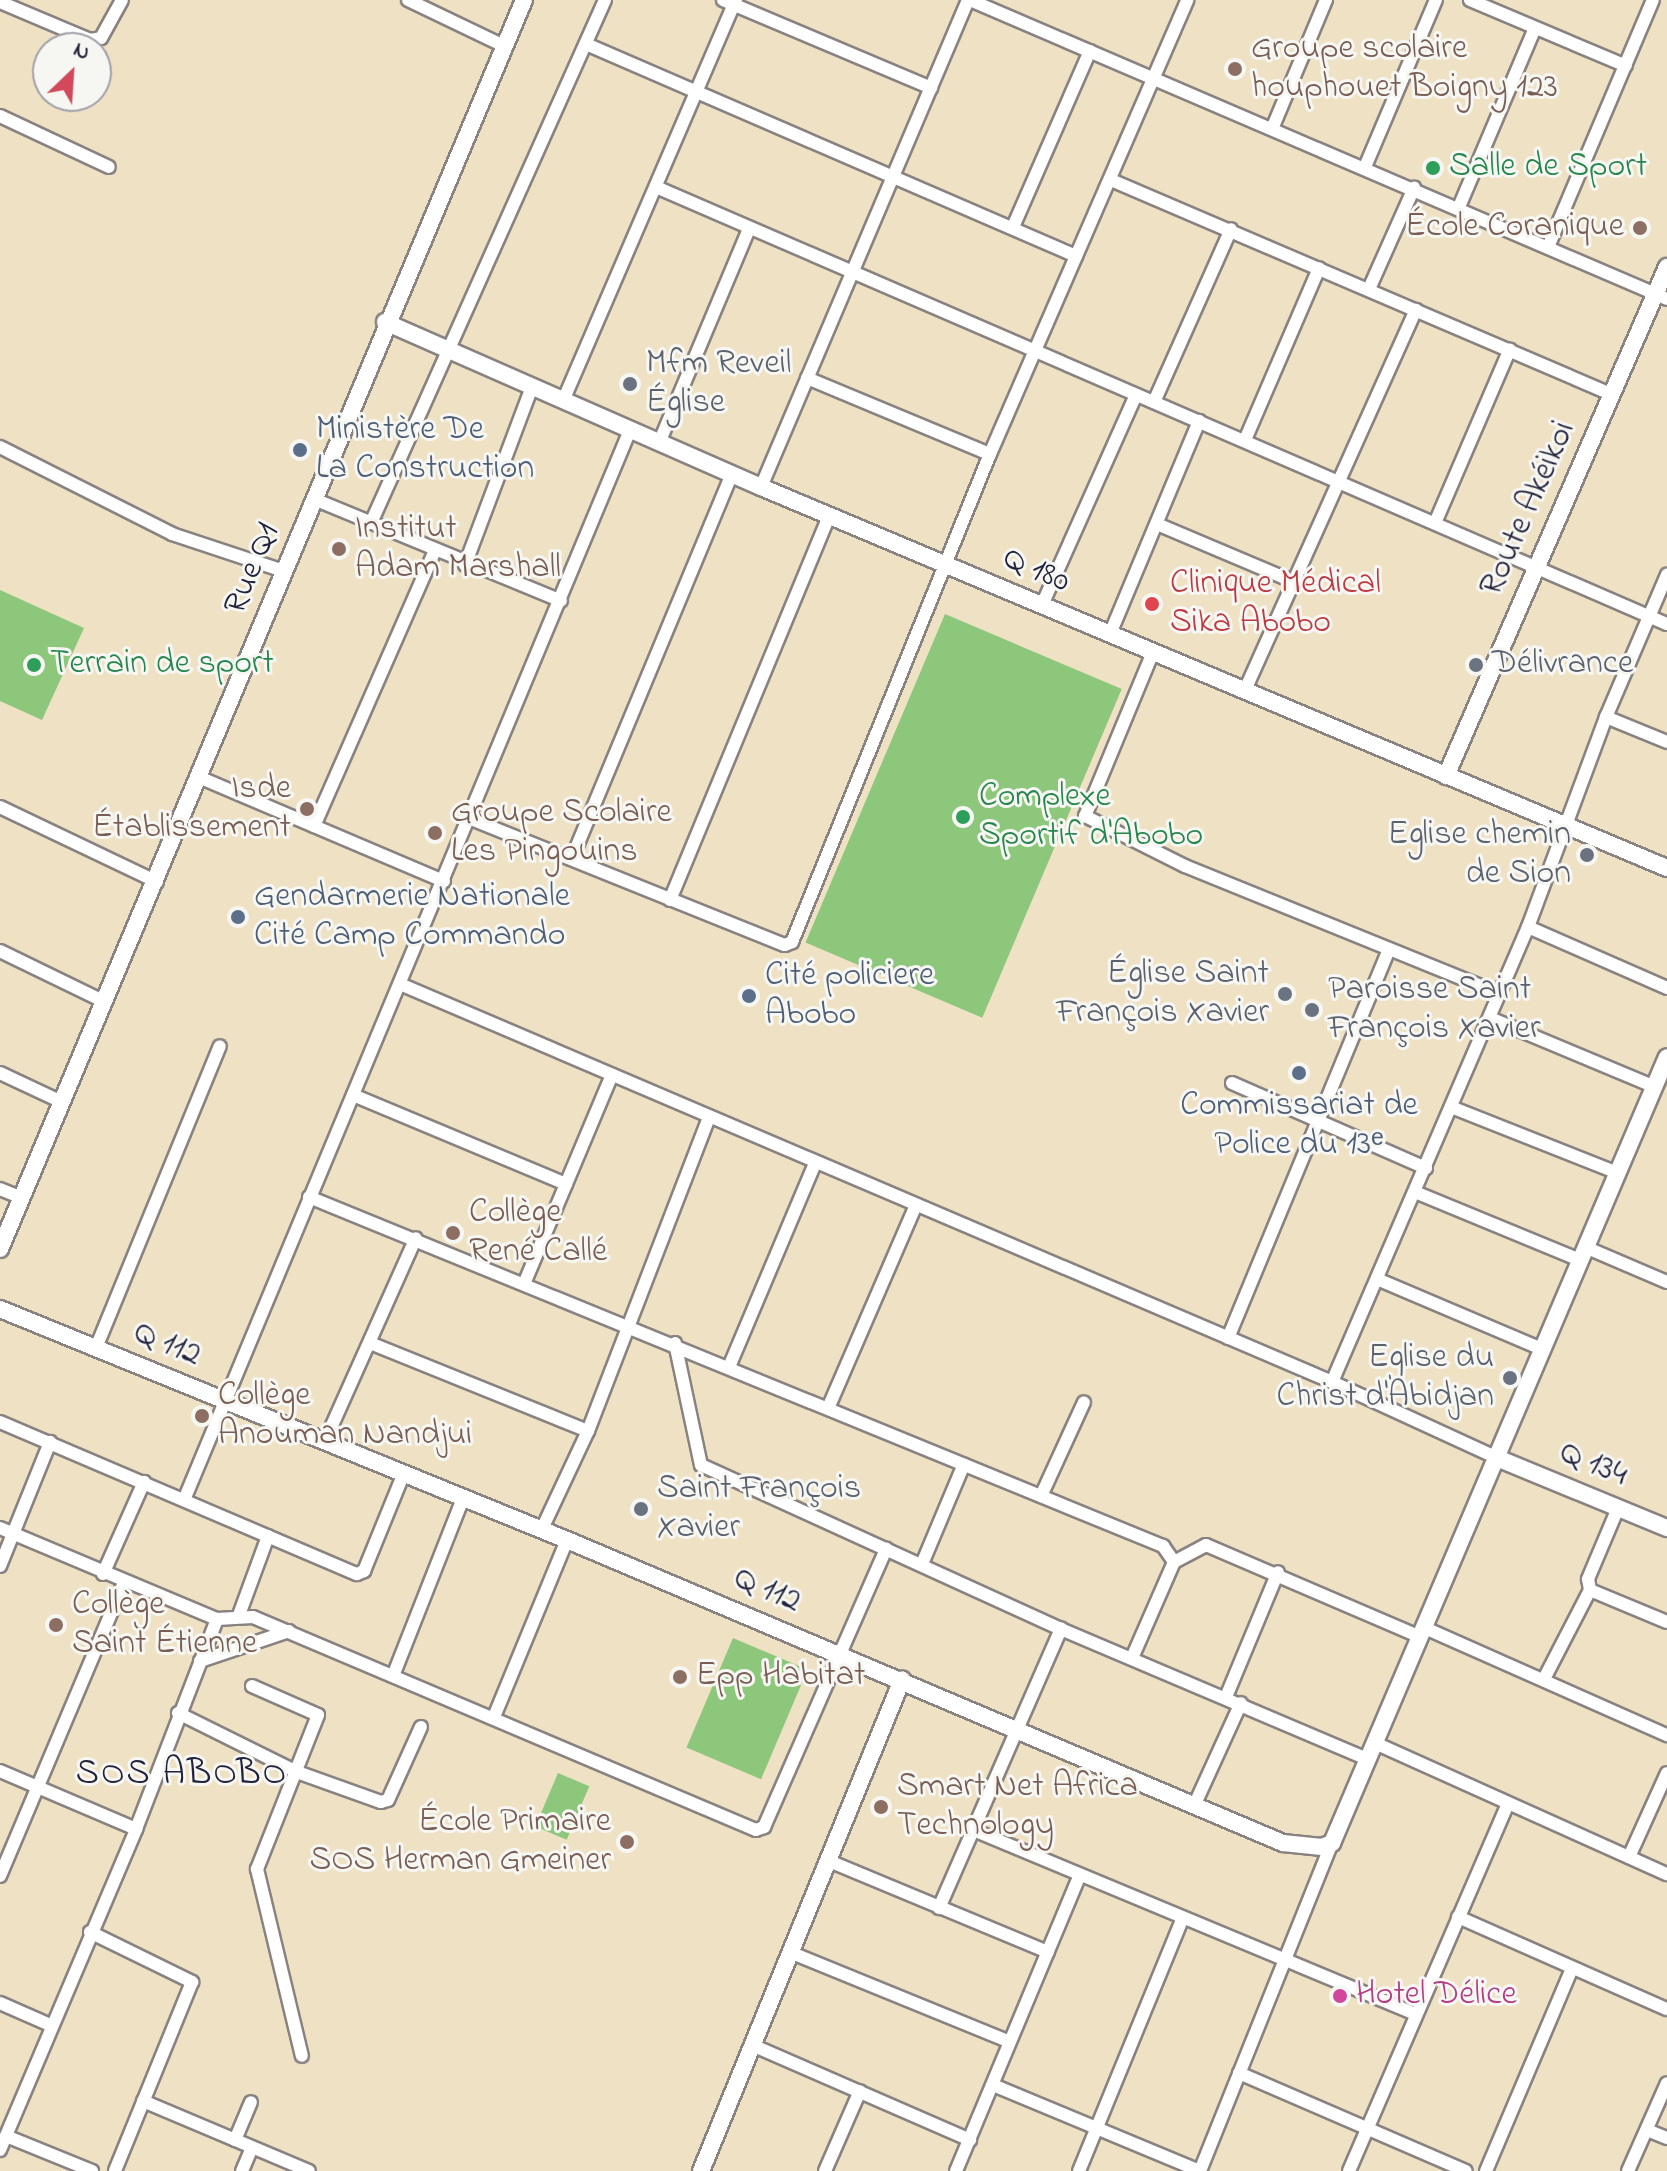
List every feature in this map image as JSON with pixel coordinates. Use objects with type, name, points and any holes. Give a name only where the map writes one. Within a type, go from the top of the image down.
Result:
[{"type":"street","points":[[0,2],[90,40],[101,38],[122,0]]},
{"type":"street","points":[[408,0],[504,46]]},
{"type":"street","name":"Rue Q1","points":[[0,1249],[201,778],[385,322],[524,0]]},
{"type":"street","points":[[371,523],[605,0]]},
{"type":"street","points":[[761,487],[969,0],[1459,207],[1661,297]]},
{"type":"street","points":[[471,819],[785,945],[792,942],[990,454],[1187,0]]},
{"type":"street","points":[[1272,129],[1326,0]]},
{"type":"street","points":[[1365,167],[1436,0]]},
{"type":"street","points":[[1470,0],[1626,66]]},
{"type":"street","points":[[1548,247],[1653,0]]},
{"type":"street","points":[[563,401],[697,94],[731,2],[931,88]]},
{"type":"street","points":[[1459,207],[1535,28]]},
{"type":"street","points":[[586,44],[1076,256]]},
{"type":"street","points":[[1013,227],[1090,51]]},
{"type":"street","points":[[0,116],[109,167]]},
{"type":"street","points":[[1111,180],[1613,395]]},
{"type":"street","points":[[656,187],[851,275],[1245,440],[1667,624]]},
{"type":"street","points":[[1369,289],[1414,188]]},
{"type":"street","points":[[659,443],[749,229]]},
{"type":"street","points":[[1154,402],[1231,229]]},
{"type":"street","name":"Route Akéikoi","points":[[1446,776],[1613,395],[1661,297],[1667,267]]},
{"type":"street","points":[[1245,440],[1319,268]]},
{"type":"street","points":[[1245,690],[1416,310]]},
{"type":"street","name":"Q 180","points":[[385,322],[944,565],[1667,868]]},
{"type":"street","points":[[1435,523],[1510,349]]},
{"type":"street","points":[[807,378],[990,454]]},
{"type":"street","points":[[465,565],[532,387]]},
{"type":"street","points":[[1042,605],[1136,395]]},
{"type":"street","points":[[1110,634],[1199,421]]},
{"type":"street","points":[[184,1500],[229,1402],[309,1197],[471,819],[630,430]]},
{"type":"street","points":[[0,447],[172,534],[284,571]]},
{"type":"street","points":[[572,858],[732,474]]},
{"type":"street","points":[[314,499],[465,565],[561,601]]},
{"type":"street","points":[[670,900],[829,516]]},
{"type":"street","points":[[1157,524],[1294,582]]},
{"type":"street","points":[[314,826],[435,551]]},
{"type":"street","points":[[1332,1382],[1528,927],[1606,717],[1667,575]]},
{"type":"street","points":[[1153,652],[1085,816],[1185,866],[1500,994]]},
{"type":"street","points":[[1606,717],[1667,742]]},
{"type":"street","points":[[201,778],[444,881]]},
{"type":"street","points":[[0,807],[157,882]]},
{"type":"street","points":[[1528,927],[1667,988]]},
{"type":"street","points":[[0,951],[105,1002]]},
{"type":"street","points":[[1228,1338],[1388,951]]},
{"type":"street","points":[[400,984],[915,1207],[1332,1382],[1497,1458]]},
{"type":"street","points":[[1490,1018],[1655,1087]]},
{"type":"street","points":[[96,1348],[220,1046]]},
{"type":"street","points":[[993,2085],[1200,2171],[1332,1843],[1667,1057]]},
{"type":"street","points":[[0,1073],[62,1102]]},
{"type":"street","points":[[524,1284],[612,1075]]},
{"type":"street","points":[[1232,1083],[1426,1168]]},
{"type":"street","points":[[353,1095],[566,1184]]},
{"type":"street","points":[[1451,1107],[1618,1173]]},
{"type":"street","points":[[542,1529],[588,1431],[709,1118]]},
{"type":"street","points":[[729,1367],[815,1163]]},
{"type":"street","points":[[0,1189],[22,1198]]},
{"type":"street","points":[[1415,1192],[1667,1282]]},
{"type":"street","points":[[309,1197],[416,1238],[627,1328],[675,1343],[1163,1546],[1174,1562]]},
{"type":"street","points":[[829,1406],[915,1207]]},
{"type":"street","points":[[325,1441],[416,1238]]},
{"type":"street","points":[[1377,1279],[1542,1349]]},
{"type":"street","name":"Q 112","points":[[0,1309],[542,1529],[1296,1847],[1332,1843]]},
{"type":"street","points":[[370,1343],[588,1431]]},
{"type":"street","points":[[675,1343],[701,1465],[1061,1629],[1241,1703],[1372,1751],[1667,1874]]},
{"type":"street","points":[[1041,1496],[1084,1402]]},
{"type":"street","points":[[0,1422],[360,1573],[404,1473]]},
{"type":"street","points":[[0,1566],[6,1531],[50,1442]]},
{"type":"street","name":"Q 134","points":[[1497,1458],[1667,1528]]},
{"type":"street","points":[[922,1564],[964,1464]]},
{"type":"street","points":[[103,1574],[144,1482]]},
{"type":"street","points":[[393,1676],[463,1498]]},
{"type":"street","points":[[1544,1679],[1590,1590],[1588,1579],[1618,1508]]},
{"type":"street","points":[[6,1531],[124,1583],[217,1619],[239,1615],[289,1631],[760,1830],[886,1549]]},
{"type":"street","points":[[239,1615],[268,1536]]},
{"type":"street","points":[[494,1717],[567,1540]]},
{"type":"street","points":[[1132,1658],[1174,1562],[1206,1545],[1544,1679],[1667,1735]]},
{"type":"street","points":[[1226,1697],[1278,1572]]},
{"type":"street","points":[[0,1876],[35,1786],[124,1583]]},
{"type":"street","points":[[1590,1590],[1667,1622]]},
{"type":"street","points":[[0,2150],[50,2025],[136,1829],[178,1713],[217,1619]]},
{"type":"street","points":[[939,1908],[1061,1629]]},
{"type":"street","points":[[200,1661],[289,1631]]},
{"type":"street","points":[[701,2171],[902,1680]]},
{"type":"street","points":[[252,1686],[318,1715],[257,1869],[302,2056]]},
{"type":"street","points":[[1194,1806],[1241,1703]]},
{"type":"street","points":[[178,1713],[297,1772],[381,1802],[388,1800],[421,1727]]},
{"type":"street","points":[[0,1771],[136,1829]]},
{"type":"street","points":[[1629,1857],[1667,1773]]},
{"type":"street","points":[[1349,2171],[1507,1806]]},
{"type":"street","points":[[971,1829],[1416,2014]]},
{"type":"street","points":[[829,1861],[1048,1952]]},
{"type":"street","points":[[956,2171],[1080,1875]]},
{"type":"street","points":[[1458,1917],[1667,2009]]},
{"type":"street","points":[[1079,2171],[1183,1918]]},
{"type":"street","points":[[90,1932],[192,1982],[115,2171]]},
{"type":"street","points":[[792,1953],[1010,2042]]},
{"type":"street","points":[[1486,2171],[1572,1968]]},
{"type":"street","points":[[0,2003],[50,2025]]},
{"type":"street","points":[[752,2045],[970,2140]]},
{"type":"street","points":[[1239,2073],[1466,2171]]},
{"type":"street","points":[[1628,2171],[1667,2083]]},
{"type":"street","points":[[825,2171],[860,2091]]},
{"type":"street","points":[[143,2101],[309,2171]]},
{"type":"street","points":[[235,2140],[251,2102]]},
{"type":"street","points":[[1647,2130],[1667,2138]]},
{"type":"street","points":[[6,2136],[92,2171]]},
{"type":"street","points":[[242,2171],[252,2148]]},
{"type":"green space","name":"Terrain de sport","points":[[0,590],[84,628],[42,720],[0,701]]},
{"type":"green space","name":"Complexe Sportif d'Abobo","points":[[945,614],[1122,689],[982,1018],[806,943]]},
{"type":"green space","points":[[733,1638],[808,1670],[761,1779],[687,1748]]},
{"type":"green space","points":[[558,1773],[589,1786],[567,1840],[535,1826]]},
{"type":"place","name":"Groupe scolaire houphouet Boigny 123","points":[[1235,69]]},
{"type":"place","name":"Salle de Sport","points":[[1433,168]]},
{"type":"place","name":"École Coranique","points":[[1640,228]]},
{"type":"place","name":"Mfm Reveil Église","points":[[630,384]]},
{"type":"place","name":"Ministère De La Construction","points":[[300,450]]},
{"type":"place","name":"Institut Adam Marshall","points":[[339,549]]},
{"type":"place","name":"Clinique Médical Sika Abobo","points":[[1152,604]]},
{"type":"place","name":"Terrain de sport","points":[[34,665]]},
{"type":"place","name":"Délivrance","points":[[1476,665]]},
{"type":"place","name":"Isde Établissement","points":[[307,809]]},
{"type":"place","name":"Complexe Sportif d'Abobo","points":[[963,817]]},
{"type":"place","name":"Groupe Scolaire Les Pingouins","points":[[435,833]]},
{"type":"place","name":"Eglise chemin de Sion","points":[[1587,855]]},
{"type":"place","name":"Gendarmerie Nationale Cité Camp Commando","points":[[238,917]]},
{"type":"place","name":"Église Saint François Xavier","points":[[1285,994]]},
{"type":"place","name":"Cité policiere Abobo","points":[[749,996]]},
{"type":"place","name":"Paroisse Saint François Xavier","points":[[1312,1010]]},
{"type":"place","name":"Commissariat de Police du 13ᵉ","points":[[1299,1073]]},
{"type":"place","name":"Collège René Callé","points":[[453,1233]]},
{"type":"place","name":"Eglise du Christ d'Abidjan","points":[[1510,1378]]},
{"type":"place","name":"Collège Anouman Nandjui","points":[[202,1416]]},
{"type":"place","name":"Saint François Xavier","points":[[641,1509]]},
{"type":"place","name":"Collège Saint Étienne","points":[[56,1625]]},
{"type":"place","name":"Epp Habitat","points":[[680,1677]]},
{"type":"place","name":"Smart Net Africa Technology","points":[[881,1807]]},
{"type":"place","name":"École Primaire SOS Herman Gmeiner","points":[[627,1842]]},
{"type":"place","name":"Hotel Délice","points":[[1340,1996]]},
{"type":"district","name":"SOS ABOBO","points":[[182,1775]]}]
